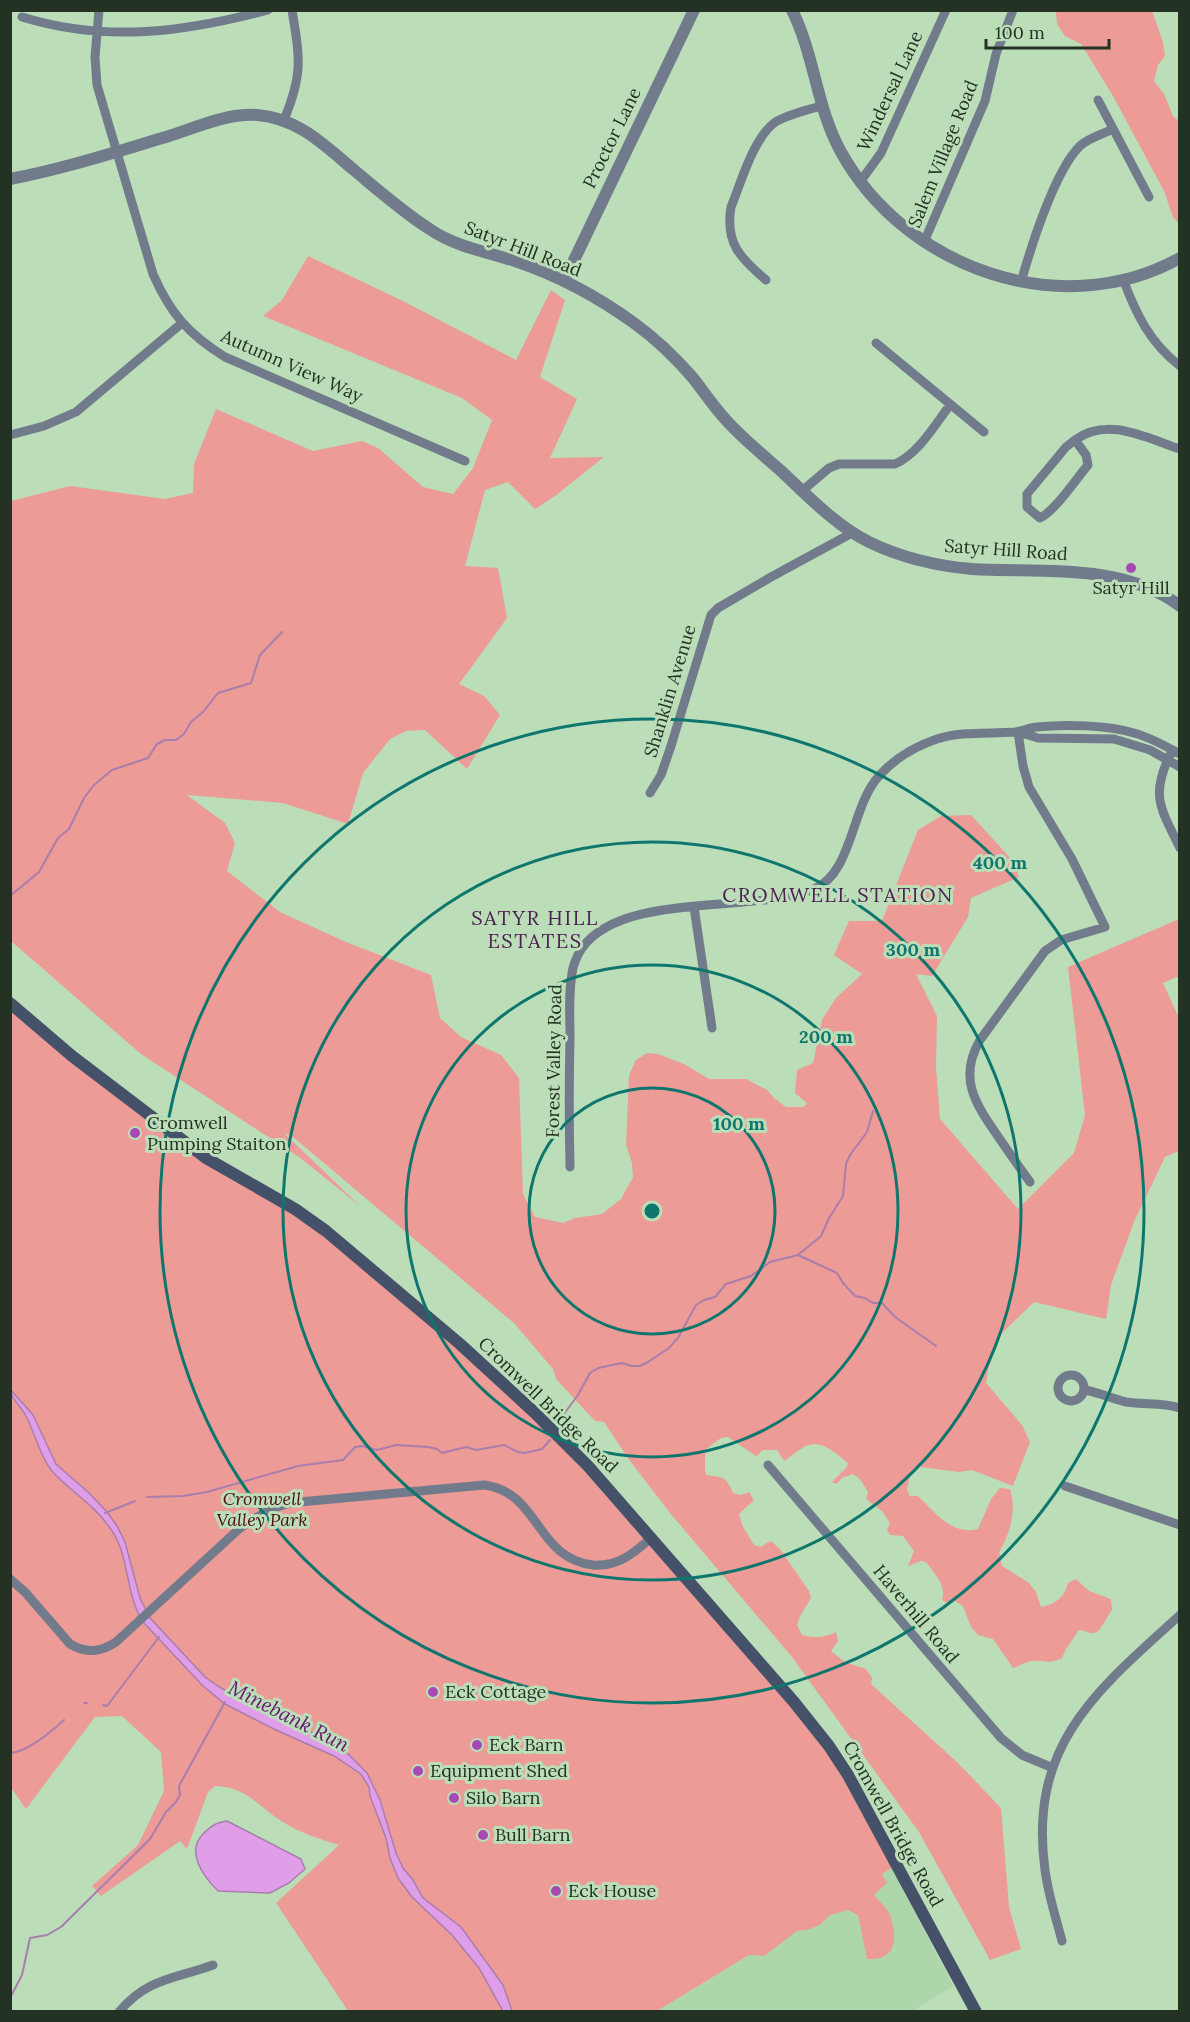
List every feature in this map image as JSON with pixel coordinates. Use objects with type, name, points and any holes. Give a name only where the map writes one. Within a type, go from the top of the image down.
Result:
[{"type":"main road","name":"Cromwell Bridge Road","points":[[10,1003],[72,1056],[206,1158],[295,1209],[335,1238],[460,1344],[534,1412],[588,1466],[794,1702],[829,1746],[848,1775],[976,2012]]},
{"type":"street","name":"Autumn View Way","points":[[99,10],[96,85],[153,274],[165,299],[182,323],[202,343],[225,357],[465,461]]},
{"type":"street","points":[[22,17],[59,27],[97,33],[177,30],[268,10]]},
{"type":"street","points":[[284,120],[294,95],[299,72],[292,10]]},
{"type":"street","name":"Proctor Lane","points":[[564,281],[694,10]]},
{"type":"street","points":[[792,10],[806,45],[821,106],[841,151],[861,182],[886,211],[924,242],[969,265],[1021,282],[1064,286],[1124,279],[1178,260]]},
{"type":"street","name":"Windersal Lane","points":[[861,182],[881,153],[946,10]]},
{"type":"street","name":"Salem Village Road","points":[[924,242],[985,101],[996,54],[1013,10]]},
{"type":"street","points":[[1098,100],[1149,197]]},
{"type":"street","points":[[766,280],[746,263],[732,243],[729,217],[731,207],[758,141],[765,131],[776,122],[821,106]]},
{"type":"street","name":"Satyr Hill Road","points":[[10,179],[116,152],[225,118],[254,115],[284,120],[315,136],[365,180],[437,234],[460,244],[518,262],[564,281],[620,313],[669,351],[726,421],[852,533],[880,547],[942,565],[1116,578],[1154,590],[1179,606]]},
{"type":"street","points":[[1021,282],[1034,240],[1060,175],[1070,158],[1082,143],[1113,129]]},
{"type":"street","points":[[1124,279],[1137,314],[1149,336],[1179,366]]},
{"type":"street","points":[[10,435],[44,426],[76,412],[182,323]]},
{"type":"street","points":[[876,344],[984,432]]},
{"type":"street","points":[[802,490],[829,468],[839,464],[895,464],[903,460],[912,454],[950,405]]},
{"type":"street","points":[[1075,440],[1086,455],[1088,465],[1048,512],[1040,518],[1027,507],[1027,494],[1066,447],[1075,440],[1088,432],[1117,429],[1179,449]]},
{"type":"street","name":"Shanklin Avenue","points":[[650,793],[661,775],[671,746],[711,615],[718,608],[771,577],[852,533]]},
{"type":"street","name":"Forest Valley Road","points":[[570,1167],[570,987],[576,957],[600,929],[641,915],[773,898],[816,888],[828,880],[842,860],[860,806],[878,776],[913,749],[938,739],[959,735],[1018,732],[1036,727],[1105,728],[1133,732],[1176,752]]},
{"type":"street","points":[[1018,732],[1029,787],[1072,859],[1105,927],[1061,940],[1045,951],[972,1053],[970,1079],[974,1099],[1030,1182]]},
{"type":"street","name":"Forest Valley Road","points":[[1018,732],[1038,738],[1114,739],[1138,745],[1179,767]]},
{"type":"street","points":[[1176,752],[1168,760],[1159,782],[1160,801],[1179,848]]},
{"type":"street","points":[[694,907],[712,1028]]},
{"type":"street","points":[[1084,1389],[1128,1402],[1162,1403],[1179,1408]]},
{"type":"street","name":"Haverhill Road","points":[[768,1465],[1001,1738],[1022,1755],[1053,1768]]},
{"type":"street","points":[[10,1579],[25,1592],[61,1636],[78,1649],[95,1651],[109,1647],[255,1517],[272,1508],[305,1500],[484,1485],[495,1487],[518,1499],[554,1547],[564,1555],[586,1564],[599,1565],[622,1560],[632,1555],[651,1538]]},
{"type":"street","points":[[1065,1485],[1179,1525]]},
{"type":"street","points":[[1062,1941],[1047,1888],[1042,1836],[1045,1794],[1053,1768],[1065,1739],[1086,1706],[1113,1676],[1179,1615]]},
{"type":"street","points":[[119,2012],[129,2000],[151,1984],[213,1965]]},
{"type":"shaded area","name":"Minebank Run","points":[[10,1389],[33,1415],[56,1464],[89,1493],[117,1526],[125,1542],[140,1598],[150,1618],[205,1677],[264,1711],[320,1736],[333,1739],[367,1773],[380,1800],[396,1853],[403,1868],[423,1898],[461,1927],[503,1985],[512,2011],[503,2011],[479,1968],[452,1935],[412,1897],[398,1878],[369,1787],[361,1774],[334,1756],[225,1704],[203,1686],[144,1623],[133,1600],[117,1539],[104,1519],[51,1470],[26,1416],[12,1396]]},
{"type":"shaded area","points":[[227,1821],[301,1859],[305,1869],[289,1883],[270,1893],[218,1891],[202,1872],[198,1864],[196,1849],[198,1841],[208,1829]]},
{"type":"shaded area","points":[[892,1868],[953,1986],[912,2011],[656,2012]]},
{"type":"green space","points":[[1056,11],[1152,11],[1163,42],[1165,56],[1158,65],[1154,81],[1164,94],[1173,116],[1179,121],[1179,224],[1173,217],[1164,191],[1113,96],[1081,44],[1065,36],[1057,24]]},
{"type":"green space","points":[[308,256],[401,300],[516,360],[551,290],[565,300],[540,377],[577,399],[550,458],[604,457],[535,509],[508,482],[485,490],[465,566],[498,568],[507,618],[459,684],[484,696],[500,715],[467,769],[425,730],[406,731],[390,739],[363,773],[348,824],[283,803],[187,795],[225,823],[235,843],[227,871],[280,912],[346,942],[431,975],[440,1018],[461,1037],[501,1055],[519,1078],[523,1194],[535,1217],[563,1223],[575,1218],[602,1214],[621,1199],[633,1177],[632,1163],[626,1145],[629,1075],[636,1060],[647,1053],[658,1054],[684,1064],[709,1079],[746,1079],[767,1090],[786,1107],[803,1107],[807,1103],[795,1093],[797,1070],[813,1063],[822,1020],[836,998],[862,974],[834,955],[849,921],[882,921],[918,830],[941,816],[971,815],[1013,861],[1019,877],[971,898],[968,917],[932,976],[916,974],[937,1016],[936,1067],[940,1119],[1018,1209],[1074,1153],[1085,1115],[1068,967],[1179,919],[1179,976],[1163,983],[1179,1018],[1179,1151],[1165,1157],[1134,1222],[1111,1285],[1106,1319],[1034,1302],[1002,1333],[990,1359],[986,1383],[1022,1425],[1030,1442],[1013,1486],[972,1470],[959,1472],[920,1467],[910,1474],[907,1490],[910,1496],[918,1496],[952,1526],[969,1530],[978,1529],[991,1499],[1000,1488],[1010,1489],[1013,1505],[1009,1530],[999,1552],[1002,1566],[1029,1583],[1036,1592],[1041,1607],[1059,1600],[1068,1583],[1076,1579],[1089,1591],[1111,1599],[1112,1610],[1099,1630],[1092,1633],[1079,1630],[1062,1658],[1052,1662],[1031,1661],[1013,1668],[993,1639],[978,1635],[971,1627],[963,1606],[955,1601],[949,1604],[942,1600],[941,1584],[926,1562],[921,1561],[908,1566],[914,1551],[903,1536],[890,1535],[887,1530],[890,1523],[882,1511],[866,1499],[868,1492],[860,1479],[853,1474],[842,1478],[836,1484],[832,1482],[847,1467],[848,1463],[835,1452],[814,1444],[803,1448],[784,1461],[777,1450],[763,1450],[756,1456],[728,1437],[721,1438],[705,1450],[706,1475],[724,1479],[733,1493],[741,1495],[749,1492],[754,1500],[739,1514],[742,1525],[754,1545],[760,1547],[771,1541],[780,1549],[809,1591],[811,1598],[797,1625],[802,1635],[819,1637],[836,1632],[838,1641],[831,1651],[845,1662],[866,1669],[872,1678],[871,1684],[958,1763],[1001,1808],[1009,1907],[1021,1949],[990,1960],[919,1832],[792,1657],[670,1513],[630,1461],[604,1422],[595,1421],[556,1379],[553,1369],[514,1323],[293,1137],[284,1133],[360,1206],[299,1157],[141,1054],[11,941],[11,501],[70,486],[165,499],[193,493],[194,464],[216,409],[313,451],[362,441],[378,448],[423,487],[453,494],[473,468],[492,420],[462,398],[263,316],[282,300]]},
{"type":"green space","name":"Cromwell Valley Park","points":[[11,1009],[55,1048],[315,1227],[458,1348],[543,1426],[809,1726],[836,1765],[892,1868],[882,1874],[887,1883],[874,1895],[888,1910],[894,1930],[893,1945],[885,1956],[867,1959],[858,1915],[848,1910],[830,1915],[820,1925],[797,1931],[764,1956],[749,1955],[657,2011],[348,2011],[276,1903],[339,1845],[290,1826],[236,1790],[215,1786],[208,1792],[187,1849],[180,1841],[101,1896],[92,1886],[138,1845],[164,1791],[161,1752],[122,1716],[95,1717],[26,1809],[11,1790]]},
{"type":"waterway","points":[[10,896],[39,872],[58,838],[69,829],[84,798],[94,785],[112,770],[148,758],[157,744],[165,740],[176,740],[184,734],[191,722],[203,712],[218,693],[251,683],[260,655],[282,632]]},
{"type":"waterway","points":[[558,1422],[578,1395],[590,1373],[598,1368],[622,1363],[640,1366],[648,1362],[669,1348],[678,1338],[696,1305],[715,1297],[726,1284],[751,1276],[770,1262],[798,1255],[821,1236],[843,1196],[846,1164],[867,1132],[873,1111]]},
{"type":"waterway","points":[[798,1255],[837,1273],[855,1296],[873,1303],[882,1303],[895,1317],[936,1346]]},
{"type":"waterway","points":[[147,1497],[183,1496],[207,1492],[298,1466],[343,1460],[355,1447],[362,1446],[377,1450],[396,1445],[428,1447],[442,1453],[466,1447],[476,1450],[504,1445],[525,1453],[542,1449],[550,1440]]},
{"type":"waterway","points":[[105,1513],[135,1501]]},
{"type":"waterway","points":[[103,1705],[107,1706],[159,1637]]},
{"type":"waterway","points":[[10,1998],[22,1975],[30,1938],[47,1935],[61,1927],[150,1839],[166,1812],[180,1795],[179,1786],[225,1702]]},
{"type":"waterway","points":[[10,1753],[31,1745],[64,1720]]},
{"type":"place","name":"Satyr Hill","points":[[1131,568]]},
{"type":"place","name":"Cromwell Pumping Staiton","points":[[135,1133]]},
{"type":"place","name":"Eck Cottage","points":[[433,1692]]},
{"type":"place","name":"Eck Barn","points":[[477,1745]]},
{"type":"place","name":"Equipment Shed","points":[[418,1771]]},
{"type":"place","name":"Silo Barn","points":[[454,1798]]},
{"type":"place","name":"Bull Barn","points":[[483,1835]]},
{"type":"place","name":"Eck House","points":[[556,1891]]},
{"type":"district","name":"CROMWELL STATION","points":[[838,895]]},
{"type":"district","name":"SATYR HILL ESTATES","points":[[535,930]]}]
